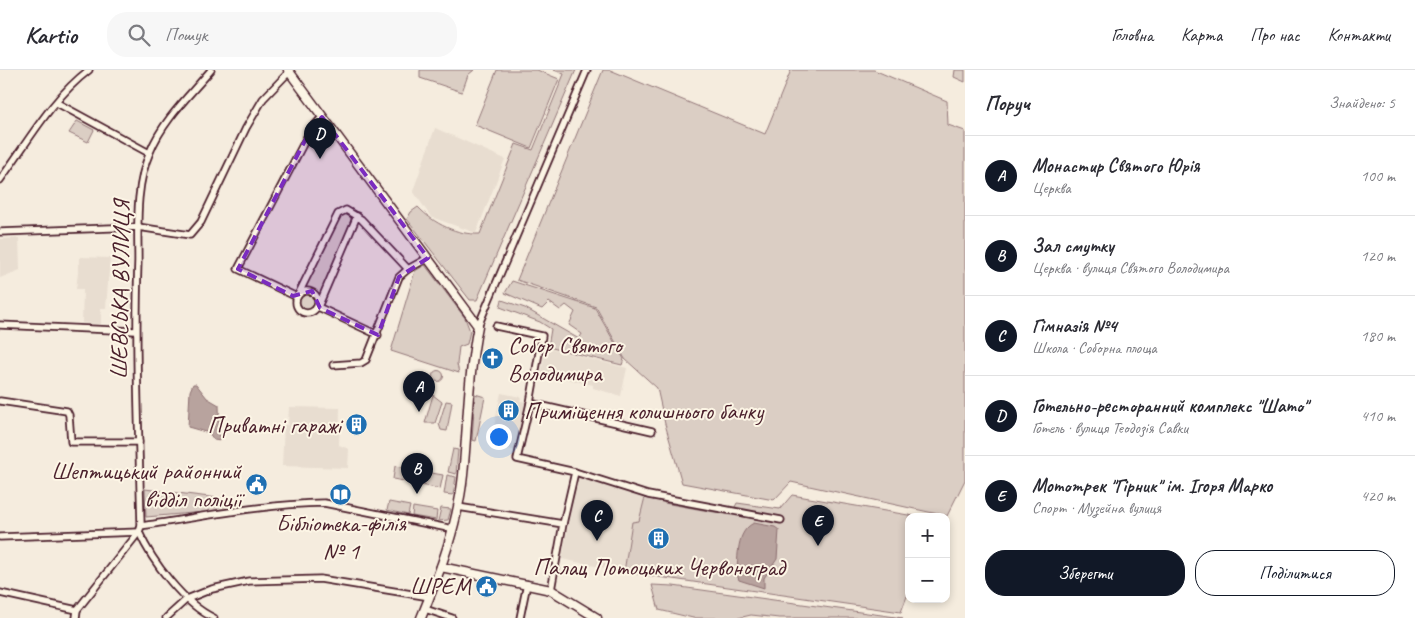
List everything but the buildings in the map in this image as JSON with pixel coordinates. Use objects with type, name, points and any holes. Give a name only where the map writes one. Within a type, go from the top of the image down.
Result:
[{"type":"main road","points":[[288,71],[478,326],[468,402],[463,476],[458,507],[441,567],[421,618]]},
{"type":"main road","points":[[441,567],[551,590],[598,618]]},
{"type":"street","points":[[0,180],[31,134],[56,103],[78,78],[89,70]]},
{"type":"street","name":"ШЕВСЬКА ВУЛИЦЯ","points":[[140,529],[136,331],[139,200],[149,153],[169,119],[211,70]]},
{"type":"street","points":[[478,326],[587,70]]},
{"type":"street","points":[[0,232],[138,228],[190,235],[196,229],[246,128],[263,99],[288,71]]},
{"type":"street","points":[[56,103],[149,153]]},
{"type":"street","points":[[297,297],[238,268],[310,131],[322,117]]},
{"type":"street","points":[[357,216],[318,307],[310,313],[304,313],[296,305],[297,297],[338,214],[346,210],[357,216],[408,269]]},
{"type":"street","points":[[333,365],[361,363],[366,360],[378,335],[399,277],[408,269],[428,258]]},
{"type":"street","points":[[297,297],[303,291],[312,292],[318,298],[318,307]]},
{"type":"street","points":[[318,307],[378,335]]},
{"type":"street","points":[[0,325],[136,331]]},
{"type":"street","points":[[496,326],[542,336],[530,403],[516,459],[575,472],[648,495],[781,520]]},
{"type":"street","points":[[0,400],[67,411],[70,415],[71,442],[139,442]]},
{"type":"street","points":[[530,403],[652,432]]},
{"type":"street","points":[[551,590],[575,472]]},
{"type":"street","points":[[0,537],[140,529],[233,512],[304,503],[324,503],[453,529]]},
{"type":"street","points":[[458,507],[564,524]]},
{"type":"street","points":[[140,529],[157,562],[187,599],[197,609],[214,618]]},
{"type":"street","points":[[76,618],[78,610],[140,529]]},
{"type":"street","points":[[166,618],[187,599],[212,589],[250,581],[320,579],[430,597]]},
{"type":"street","points":[[520,618],[527,584]]},
{"type":"street","points":[[0,593],[78,610]]},
{"type":"street","points":[[425,609],[452,618]]},
{"type":"highlighted area","points":[[322,117],[428,258],[399,277],[378,335],[320,308],[312,291],[293,296],[238,269],[310,131]]},
{"type":"shaded area","points":[[420,70],[474,70],[468,75],[462,92],[420,78]]},
{"type":"shaded area","points":[[497,70],[537,70],[559,79],[531,148],[475,125]]},
{"type":"shaded area","points":[[554,70],[576,70],[477,300],[470,300],[407,219],[411,212],[418,207],[431,219],[446,227],[463,233],[480,234],[516,144],[533,150],[564,74]]},
{"type":"shaded area","points":[[603,70],[610,70],[765,134],[791,70],[874,70],[947,101],[948,125],[965,131],[965,480],[948,513],[933,513],[791,482],[774,500],[682,483],[657,388],[625,359],[596,307],[517,280]]},
{"type":"shaded area","points":[[955,70],[965,70],[965,82],[954,77]]},
{"type":"shaded area","points":[[77,121],[94,130],[88,142],[69,133]]},
{"type":"shaded area","points":[[435,128],[505,159],[476,233],[431,217],[413,191]]},
{"type":"shaded area","points":[[344,213],[350,216],[351,221],[319,294],[306,288],[305,285],[339,216]]},
{"type":"shaded area","points":[[19,238],[20,270],[0,278],[0,239]]},
{"type":"shaded area","points":[[80,257],[110,258],[106,308],[101,308],[101,324],[82,323],[83,289],[76,289]]},
{"type":"shaded area","points":[[425,265],[465,318],[470,331],[467,344],[459,347],[457,364],[459,373],[391,351],[415,271]]},
{"type":"shaded area","points":[[512,281],[595,308],[624,359],[622,365],[548,347],[551,329],[540,322],[500,307],[502,300],[525,308],[579,339],[582,334],[569,325],[575,312],[566,305],[560,310],[549,302],[542,309],[505,293]]},
{"type":"shaded area","points":[[307,294],[313,296],[315,302],[313,308],[307,310],[301,308],[299,302],[301,296]]},
{"type":"shaded area","points":[[546,348],[627,368],[621,396],[593,388],[593,385],[541,373]]},
{"type":"shaded area","points":[[438,370],[444,376],[438,382],[432,376]]},
{"type":"shaded area","points":[[193,384],[196,384],[207,398],[219,405],[220,441],[214,440],[209,433],[188,427],[190,391]]},
{"type":"shaded area","points":[[501,393],[521,397],[520,401],[527,402],[517,451],[493,446],[497,427],[494,426]]},
{"type":"shaded area","points":[[475,394],[485,397],[476,441],[472,440]]},
{"type":"shaded area","points":[[433,395],[442,402],[435,423],[425,423]]},
{"type":"shaded area","points":[[446,401],[452,402],[447,431],[441,430],[439,424]]},
{"type":"shaded area","points":[[289,407],[340,408],[339,445],[349,449],[348,468],[282,466],[284,425],[288,425]]},
{"type":"shaded area","points":[[453,449],[458,450],[456,474],[448,472]]},
{"type":"shaded area","points":[[395,466],[417,470],[414,483],[393,479]]},
{"type":"shaded area","points":[[420,471],[443,475],[440,489],[417,484]]},
{"type":"shaded area","points":[[447,475],[456,477],[453,495],[444,494]]},
{"type":"shaded area","points":[[577,476],[645,497],[639,521],[632,523],[624,572],[562,559]]},
{"type":"shaded area","points":[[145,489],[226,499],[227,510],[146,517]]},
{"type":"shaded area","points":[[792,495],[905,514],[905,602],[901,612],[624,572],[632,522],[639,521],[645,497],[654,500],[655,498],[665,499],[664,503],[731,515],[737,503],[780,509]]},
{"type":"shaded area","points":[[389,502],[410,506],[408,515],[387,510]]},
{"type":"shaded area","points":[[413,507],[437,511],[436,520],[412,516]]},
{"type":"shaded area","points":[[441,508],[451,509],[448,520],[438,521]]},
{"type":"shaded area","points":[[754,523],[775,527],[779,530],[777,559],[764,578],[764,588],[739,580],[737,575],[741,538],[748,527]]},
{"type":"shaded area","points":[[652,585],[673,586],[903,618],[779,618],[751,615],[738,618],[693,618],[659,610]]},
{"type":"place","name":"Готельно-ресторанний комплекс \"Шато\"","points":[[320,159]]},
{"type":"place","name":"Собор Святого Володимира","points":[[492,359]]},
{"type":"place","name":"Приміщення колишнього банку","points":[[508,411]]},
{"type":"place","name":"Монастир Святого Юрія","points":[[419,412]]},
{"type":"place","name":"Приватні гаражі","points":[[357,425]]},
{"type":"place","name":"Шептицький районний відділ поліції","points":[[257,485]]},
{"type":"place","name":"Бiблiотека-фiлiя № 1","points":[[341,494]]},
{"type":"place","name":"Зал смутку","points":[[417,494]]},
{"type":"place","name":"Палац Потоцьких Червоноград","points":[[659,538]]},
{"type":"place","name":"Гімназія №4","points":[[597,541]]},
{"type":"place","name":"Мототрек \"Гірник\" ім. Ігоря Марко","points":[[818,546]]},
{"type":"place","name":"ШРЕМ","points":[[487,586]]}]
